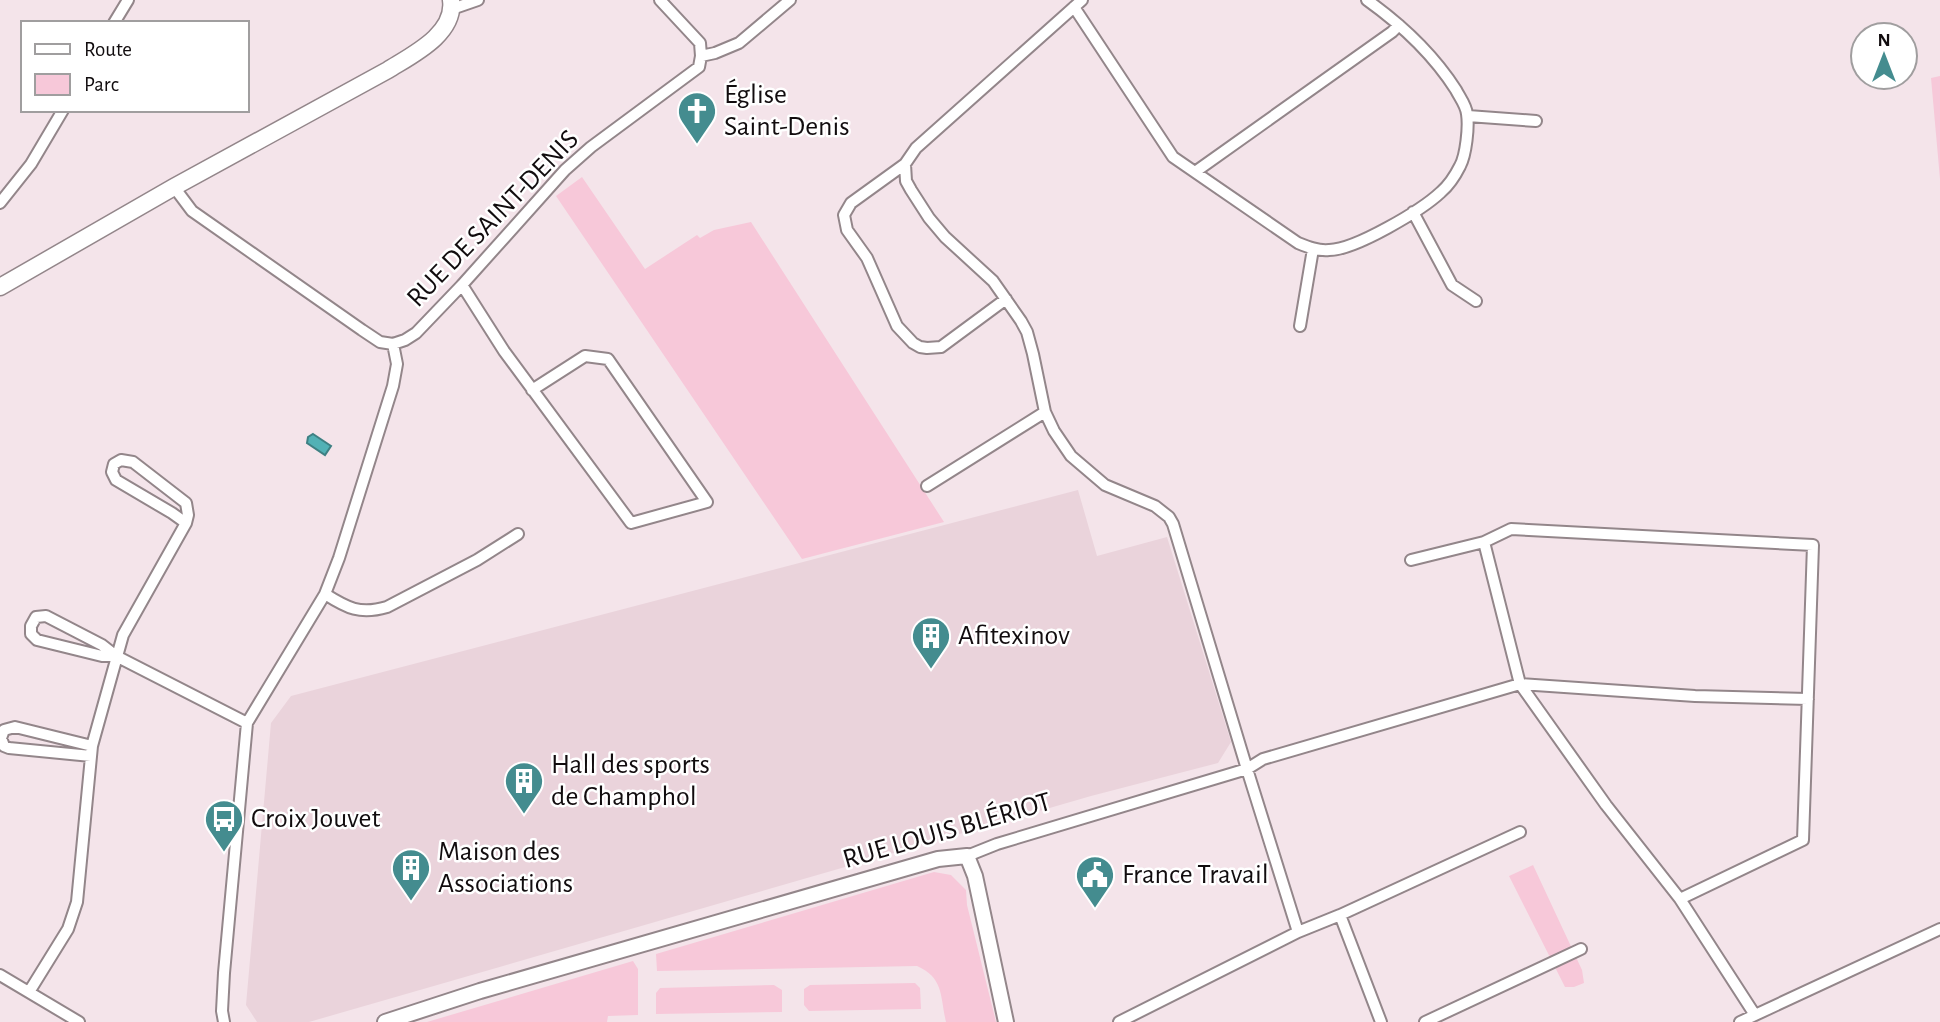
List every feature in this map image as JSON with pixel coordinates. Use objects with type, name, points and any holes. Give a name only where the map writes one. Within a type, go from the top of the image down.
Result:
[{"type":"main road","points":[[0,286],[419,51],[436,36],[450,17],[451,5]]},
{"type":"street","points":[[115,21],[128,0]]},
{"type":"street","points":[[451,5],[478,0]]},
{"type":"street","points":[[660,0],[699,43],[701,56],[739,43],[790,0]]},
{"type":"street","points":[[1006,299],[941,347],[927,348],[913,343],[897,326],[867,258],[847,230],[844,215],[851,203],[905,164],[916,148],[1078,4],[1174,158],[1298,243],[1313,249],[1331,250],[1352,245],[1413,212],[1442,191],[1462,165],[1468,132],[1465,106],[1444,72],[1399,25],[1367,0]]},
{"type":"street","points":[[1195,173],[1399,25]]},
{"type":"street","name":"RUE DE SAINT-DENIS","points":[[393,344],[415,333],[565,170],[591,147],[699,67],[701,56]]},
{"type":"street","points":[[0,204],[32,164],[62,112]]},
{"type":"street","points":[[1468,116],[1536,121]]},
{"type":"street","points":[[905,164],[906,181],[929,218],[945,237],[993,281],[1027,332],[1045,412],[1065,448],[1082,467],[1105,485],[1155,506],[1169,517],[1173,524],[1298,932]]},
{"type":"street","points":[[174,187],[192,211],[380,342],[393,344],[397,364],[393,386],[339,558],[325,594],[247,723],[223,986],[223,1022]]},
{"type":"street","points":[[1413,212],[1452,285],[1476,301]]},
{"type":"street","points":[[1300,326],[1313,249]]},
{"type":"street","points":[[462,285],[504,351],[532,390],[631,523],[707,502],[608,359],[585,356],[532,390]]},
{"type":"street","points":[[927,486],[1045,412]]},
{"type":"street","points":[[29,992],[68,929],[77,902],[91,751],[123,635],[186,523],[188,515],[186,503],[133,462],[121,460],[114,464],[112,472],[116,480],[186,523]]},
{"type":"street","points":[[1411,560],[1484,542],[1511,529],[1813,545],[1803,840],[1680,899]]},
{"type":"street","points":[[325,594],[339,603],[371,612],[387,607],[477,560],[518,534]]},
{"type":"street","points":[[1484,542],[1520,684],[1606,805],[1680,899],[1755,1015]]},
{"type":"street","points":[[116,656],[102,656],[37,640],[31,634],[31,626],[36,617],[46,615],[102,645],[116,656],[247,723]]},
{"type":"street","points":[[1520,684],[1695,696],[1808,699]]},
{"type":"street","name":"RUE LOUIS BLÉRIOT","points":[[385,1022],[480,991],[926,862],[967,856],[997,844],[1247,769],[1263,759],[1520,684]]},
{"type":"street","points":[[15,727],[91,751],[9,748],[4,746],[1,738],[4,730],[15,727]]},
{"type":"street","points":[[1119,1022],[1298,932],[1520,832]]},
{"type":"street","points":[[967,856],[975,876],[1006,1022]]},
{"type":"street","points":[[1340,915],[1381,1022]]},
{"type":"street","points":[[1740,1022],[1940,929]]},
{"type":"street","points":[[1425,1022],[1581,949]]},
{"type":"street","points":[[0,975],[79,1022]]},
{"type":"shaded area","points":[[1078,490],[1097,556],[1167,537],[1231,742],[1218,763],[1091,796],[309,1022],[257,1022],[246,1005],[271,723],[291,696]]},
{"type":"green space","points":[[1940,76],[1940,179],[1931,78]]},
{"type":"green space","points":[[582,177],[645,269],[697,235],[700,238],[714,230],[751,222],[944,522],[802,559],[556,196]]},
{"type":"green space","points":[[1533,865],[1582,970],[1584,983],[1574,987],[1565,987],[1509,876]]},
{"type":"green space","points":[[934,872],[951,875],[966,890],[967,905],[996,1022],[946,1022],[936,982],[917,966],[657,971],[656,954]]},
{"type":"green space","points":[[633,961],[638,969],[638,1015],[608,1016],[607,1022],[427,1022]]},
{"type":"green space","points":[[915,983],[920,988],[921,1009],[809,1011],[804,1005],[804,989],[810,985]]},
{"type":"green space","points":[[774,985],[782,990],[782,1012],[656,1014],[656,993],[660,988]]},
{"type":"water","points":[[313,434],[331,446],[325,455],[307,443],[308,437]]},
{"type":"place","name":"Église Saint-Denis","points":[[697,145]]},
{"type":"place","name":"Afitexinov","points":[[931,670]]},
{"type":"place","name":"Hall des sports de Champhol","points":[[524,815]]},
{"type":"place","name":"Croix Jouvet","points":[[224,853]]},
{"type":"place","name":"Maison des Associations","points":[[411,902]]},
{"type":"place","name":"France Travail","points":[[1095,909]]}]
